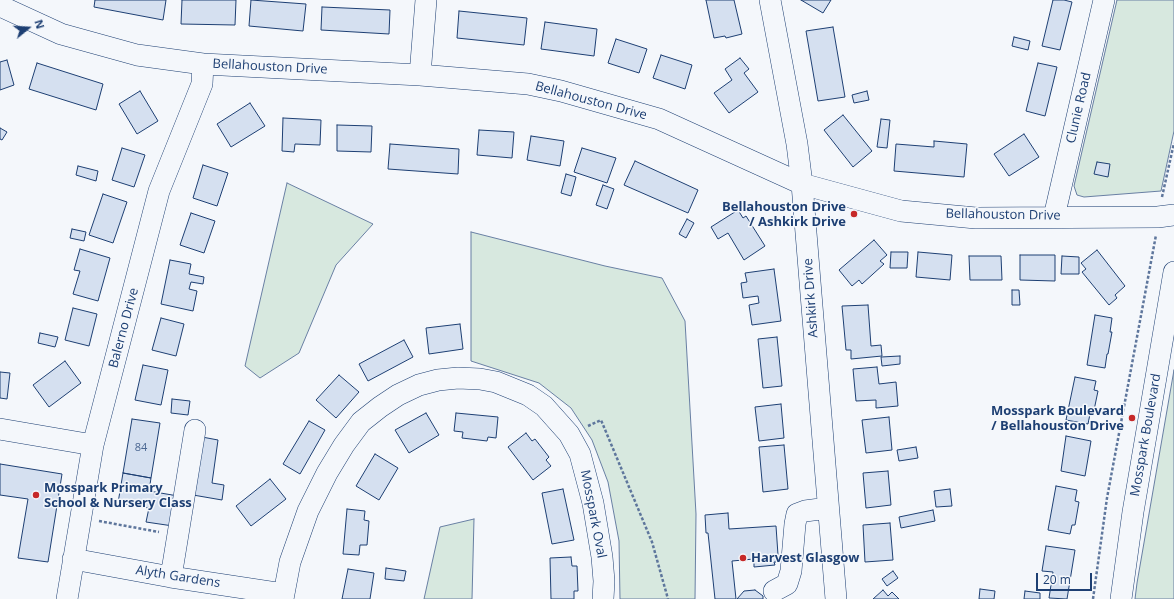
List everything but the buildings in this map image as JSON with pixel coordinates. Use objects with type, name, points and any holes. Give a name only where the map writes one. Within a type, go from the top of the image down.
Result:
[{"type":"street","points":[[420,75],[426,0]]},
{"type":"street","name":"Ashkirk Drive","points":[[770,0],[797,144],[802,184],[836,599]]},
{"type":"street","name":"Clunie Road","points":[[1054,217],[1104,0]]},
{"type":"street","name":"Bellahouston Drive","points":[[0,6],[61,34],[137,55],[203,64],[420,75],[528,84],[561,91],[652,117],[802,184],[901,211],[976,218],[1166,216]]},
{"type":"street","name":"Balerno Drive","points":[[67,599],[93,445],[159,191],[202,84],[203,64]]},
{"type":"street","name":"Mosspark Boulevard","points":[[1121,599],[1133,512],[1174,272]]},
{"type":"street","name":"Mosspark Oval","points":[[283,597],[290,562],[298,535],[308,511],[327,473],[344,444],[361,422],[398,395],[419,385],[438,380],[458,378],[480,379],[496,382],[528,395],[544,406],[569,434],[580,454],[593,503],[602,557],[604,581],[603,599]]},
{"type":"street","points":[[0,429],[93,445]]},
{"type":"street","points":[[172,577],[195,430]]},
{"type":"street","points":[[774,591],[787,584],[791,571],[797,514],[805,511],[828,508]]},
{"type":"street","name":"Alyth Gardens","points":[[73,559],[283,597]]},
{"type":"path","points":[[1093,599],[1107,498],[1156,241],[1166,216],[1174,143]]},
{"type":"path","points":[[569,434],[601,420],[652,542],[668,599]]},
{"type":"path","points":[[81,518],[178,536]]},
{"type":"shaded area","points":[[1117,0],[1174,0],[1174,131],[1161,191],[1084,197],[1077,195],[1074,186]]},
{"type":"shaded area","points":[[287,183],[373,224],[336,265],[299,353],[260,378],[245,366]]},
{"type":"shaded area","points":[[471,232],[605,266],[662,278],[685,321],[696,514],[695,599],[620,599],[619,541],[608,482],[592,440],[571,408],[539,383],[471,361]]},
{"type":"shaded area","points":[[1174,370],[1174,599],[1135,599],[1137,583]]},
{"type":"shaded area","points":[[474,519],[472,599],[424,599],[440,527]]},
{"type":"place","name":"Bellahouston Drive / Ashkirk Drive","points":[[854,214]]},
{"type":"place","name":"Mosspark Boulevard / Bellahouston Drive","points":[[1132,418]]},
{"type":"place","name":"Mosspark Primary School & Nursery Class","points":[[36,495]]},
{"type":"place","name":"Harvest Glasgow","points":[[743,558]]}]
